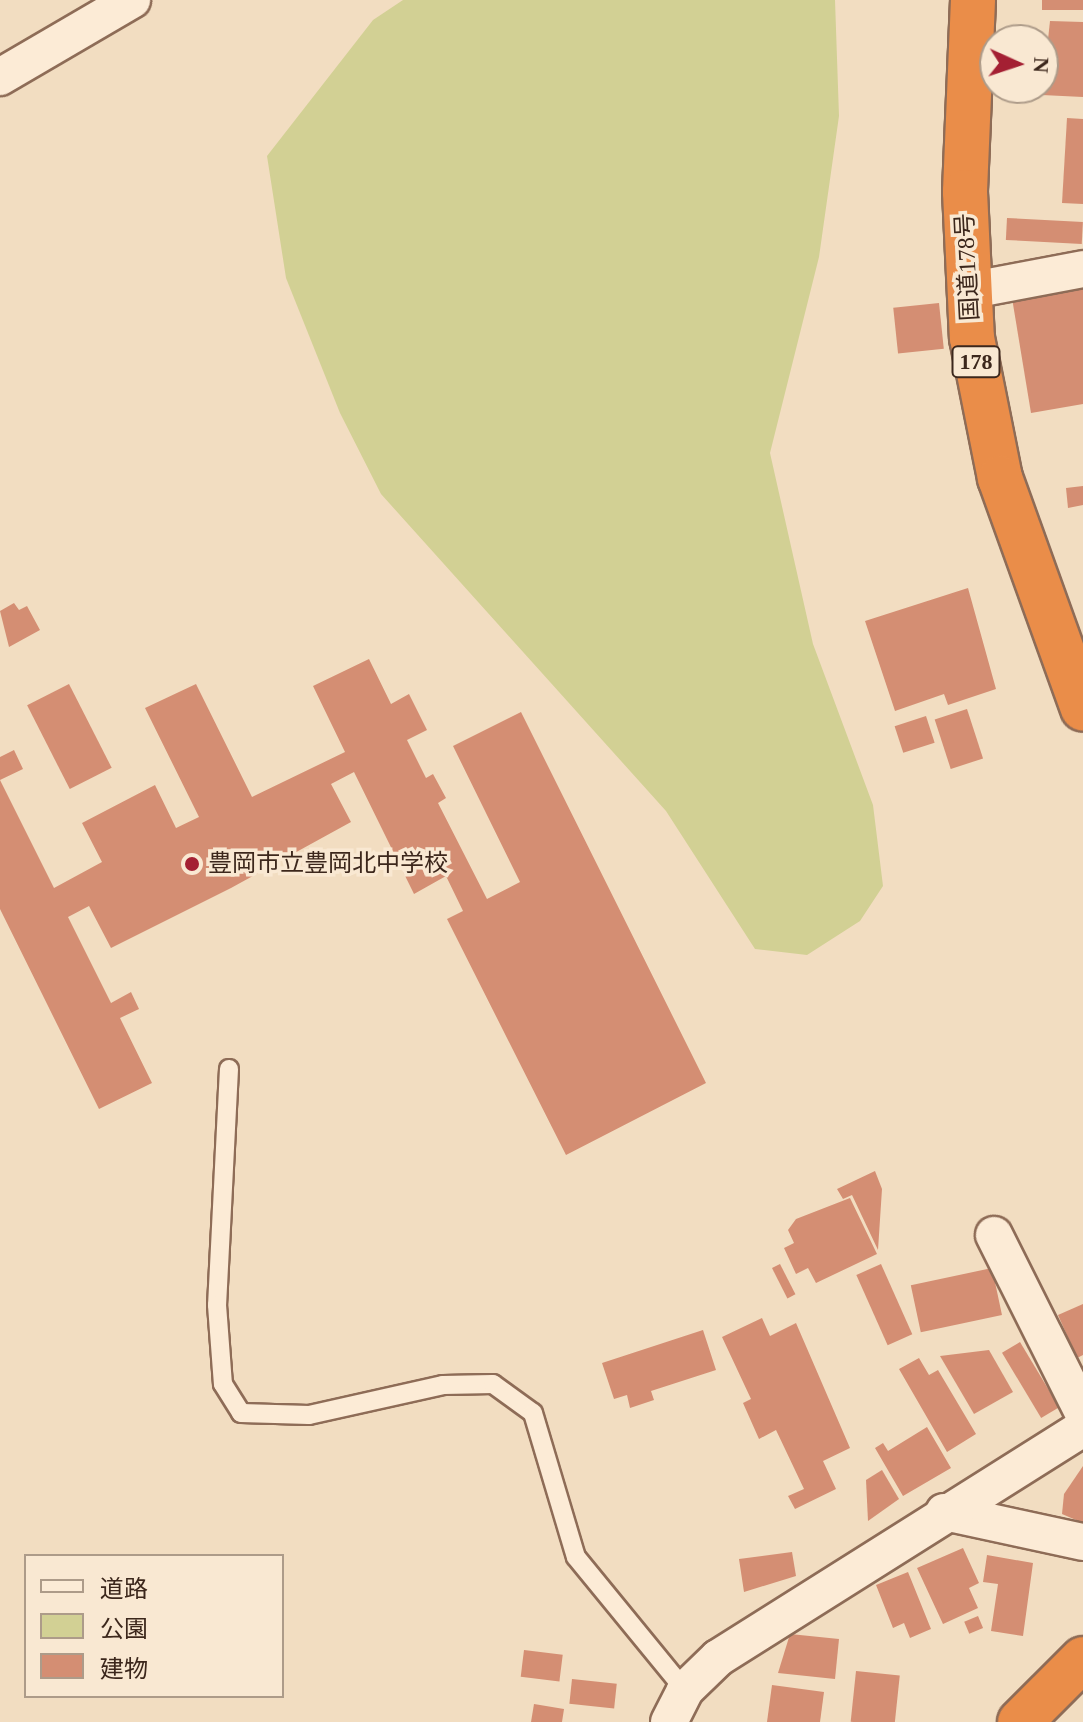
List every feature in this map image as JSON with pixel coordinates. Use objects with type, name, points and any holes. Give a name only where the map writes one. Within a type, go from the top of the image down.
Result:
[{"type":"highway","name":"国道178号","points":[[973,0],[967,291],[1000,478],[1080,695]]},
{"type":"highway","points":[[1020,1722],[1083,1659]]},
{"type":"street","points":[[0,77],[132,0]]},
{"type":"street","points":[[967,291],[1083,269]]},
{"type":"street","points":[[994,1235],[1083,1413]]},
{"type":"street","points":[[677,1706],[718,1658],[944,1512],[1083,1428]]},
{"type":"street","points":[[944,1512],[1083,1542]]},
{"type":"lane","points":[[229,1069],[217,1305],[223,1384],[241,1413],[309,1415],[443,1385],[493,1384],[533,1413],[576,1557],[677,1706]]},
{"type":"green space","points":[[403,0],[835,0],[839,116],[819,257],[770,453],[813,644],[873,805],[883,886],[860,921],[807,955],[755,949],[666,811],[381,494],[340,413],[286,278],[267,156],[373,20]]},
{"type":"building","points":[[1042,0],[1083,0],[1083,10],[1042,10]]},
{"type":"building","points":[[1050,21],[1083,22],[1083,97],[1059,96],[1059,24],[1050,24]]},
{"type":"building","points":[[1067,118],[1083,119],[1083,204],[1062,203]]},
{"type":"building","points":[[1007,218],[1083,222],[1082,244],[1006,240]]},
{"type":"building","points":[[1083,286],[1083,404],[1031,413],[1012,298]]},
{"type":"building","points":[[939,303],[944,349],[898,354],[893,308]]},
{"type":"building","points":[[1083,486],[1083,505],[1068,508],[1066,488]]},
{"type":"building","points":[[968,588],[996,689],[948,705],[944,694],[895,711],[865,621]]},
{"type":"building","points":[[14,603],[19,610],[27,606],[40,630],[9,647],[0,611]]},
{"type":"building","points":[[369,659],[391,704],[409,694],[427,730],[407,740],[426,778],[433,774],[446,798],[438,803],[487,899],[520,882],[453,746],[521,712],[706,1083],[566,1155],[447,919],[463,911],[446,876],[414,894],[354,772],[331,784],[351,822],[231,888],[111,948],[89,906],[68,917],[111,1003],[131,992],[139,1009],[120,1018],[152,1083],[99,1109],[0,909],[0,780],[54,888],[102,862],[82,823],[155,785],[176,828],[199,817],[145,708],[196,684],[252,797],[345,752],[313,686]]},
{"type":"building","points":[[69,684],[112,768],[70,789],[27,705]]},
{"type":"building","points":[[967,709],[983,758],[951,769],[935,720]]},
{"type":"building","points":[[926,716],[935,743],[903,753],[895,726]]},
{"type":"building","points":[[14,750],[23,769],[0,780],[0,757]]},
{"type":"building","points":[[875,1171],[882,1189],[878,1250],[852,1195],[843,1199],[837,1189]]},
{"type":"building","points":[[850,1198],[877,1254],[816,1283],[808,1268],[796,1274],[784,1248],[794,1243],[788,1230],[796,1219]]},
{"type":"building","points":[[780,1264],[795,1294],[787,1298],[772,1268]]},
{"type":"building","points":[[881,1264],[912,1334],[888,1345],[856,1275]]},
{"type":"building","points":[[992,1268],[1002,1315],[921,1332],[911,1285]]},
{"type":"building","points":[[1083,1304],[1083,1355],[1077,1358],[1058,1315]]},
{"type":"building","points":[[762,1318],[770,1336],[796,1323],[850,1448],[823,1461],[836,1489],[795,1509],[788,1496],[804,1489],[776,1430],[759,1439],[743,1403],[751,1399],[722,1337]]},
{"type":"building","points":[[703,1330],[716,1370],[651,1391],[654,1400],[630,1408],[627,1395],[614,1399],[602,1363]]},
{"type":"building","points":[[1020,1342],[1059,1407],[1041,1418],[1002,1353]]},
{"type":"building","points":[[989,1350],[1013,1392],[974,1414],[940,1356]]},
{"type":"building","points":[[919,1358],[929,1375],[938,1370],[976,1434],[947,1452],[899,1369]]},
{"type":"building","points":[[927,1427],[951,1468],[903,1496],[875,1448],[883,1443],[888,1451]]},
{"type":"building","points":[[1083,1466],[1083,1523],[1062,1514],[1064,1494]]},
{"type":"building","points":[[882,1470],[899,1499],[868,1521],[866,1480]]},
{"type":"building","points":[[963,1548],[979,1583],[969,1588],[978,1608],[943,1624],[917,1568]]},
{"type":"building","points":[[792,1552],[796,1576],[744,1592],[739,1559]]},
{"type":"building","points":[[987,1555],[1033,1563],[1023,1636],[991,1631],[998,1584],[983,1582]]},
{"type":"building","points":[[908,1572],[931,1629],[910,1638],[904,1623],[893,1628],[876,1585]]},
{"type":"building","points":[[978,1616],[983,1628],[969,1634],[964,1622]]},
{"type":"building","points":[[790,1634],[839,1639],[835,1679],[778,1673]]},
{"type":"building","points":[[524,1650],[563,1655],[559,1682],[521,1677]]},
{"type":"building","points":[[856,1671],[900,1676],[895,1722],[851,1722]]},
{"type":"building","points":[[572,1679],[617,1684],[614,1709],[569,1704]]},
{"type":"building","points":[[772,1685],[824,1692],[820,1722],[767,1722]]},
{"type":"building","points":[[534,1704],[564,1709],[562,1722],[531,1722]]},
{"type":"place","name":"豊岡市立豊岡北中学校","points":[[192,864]]}]
